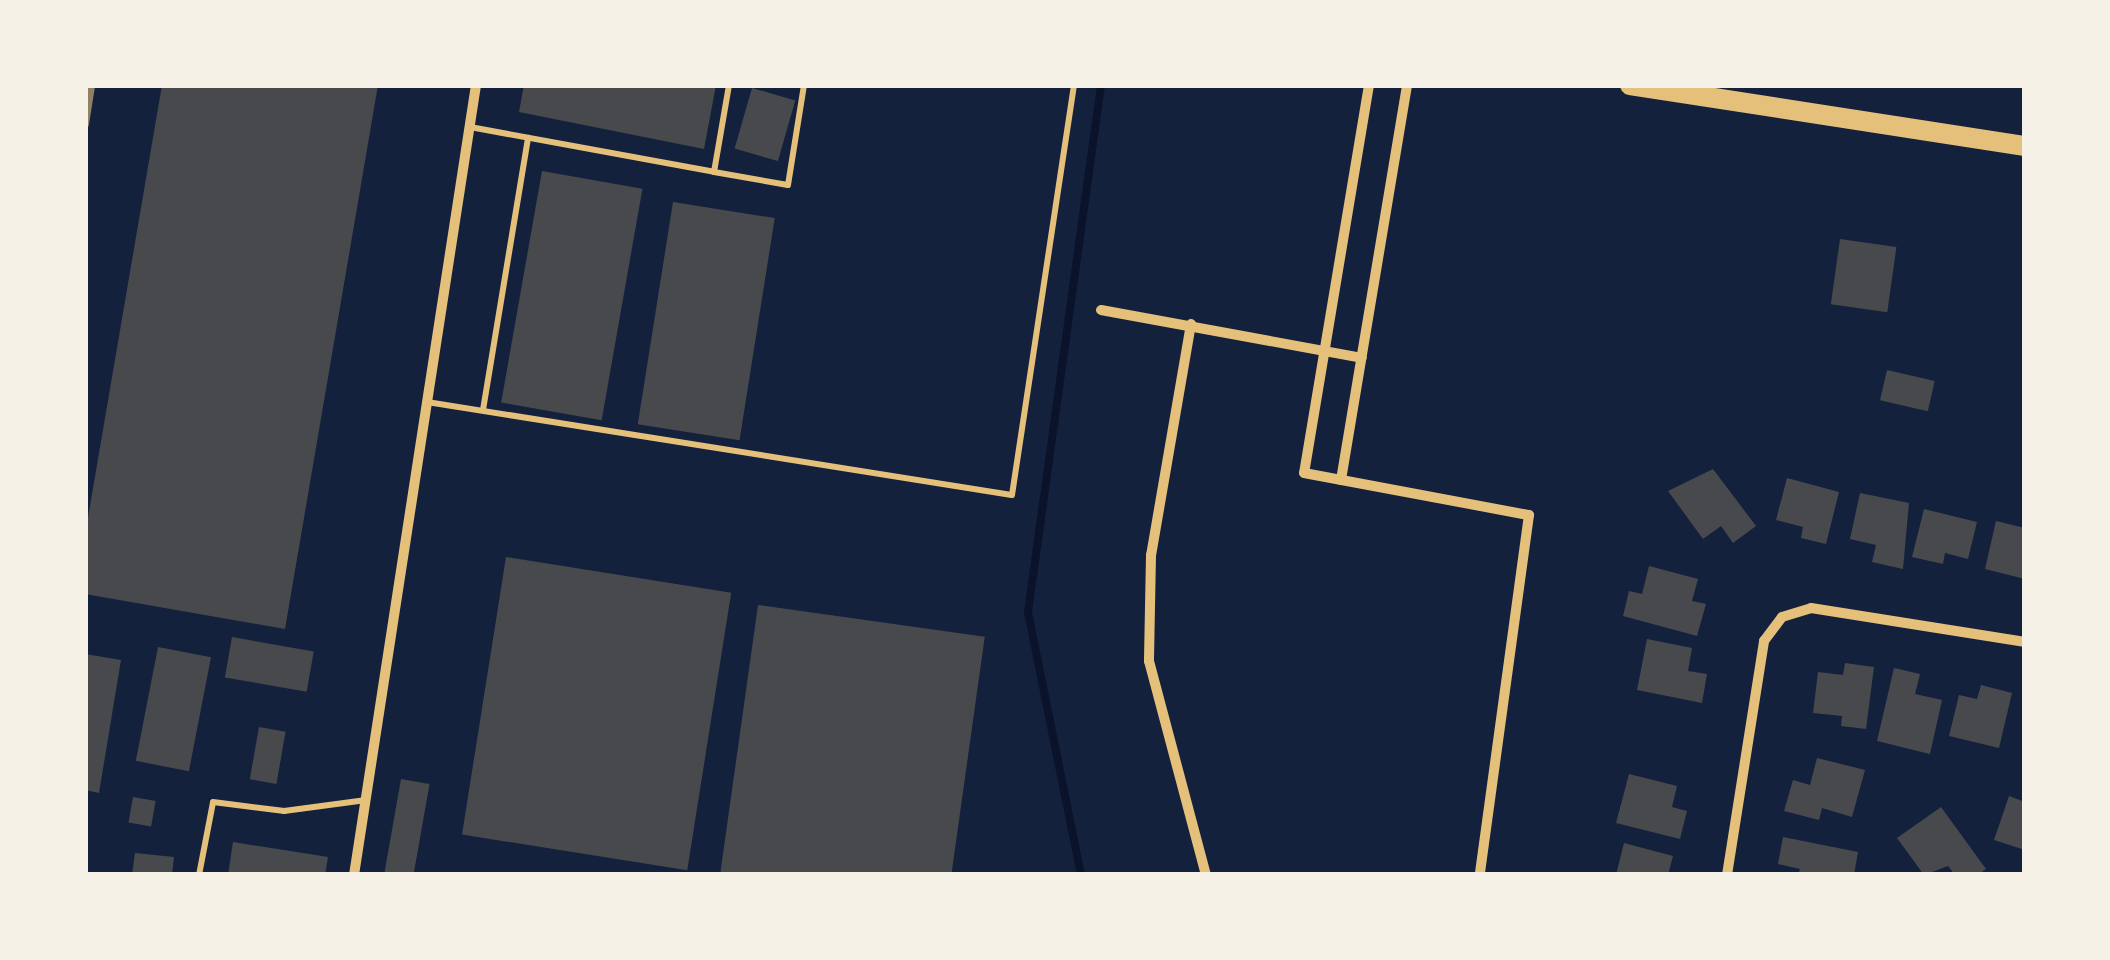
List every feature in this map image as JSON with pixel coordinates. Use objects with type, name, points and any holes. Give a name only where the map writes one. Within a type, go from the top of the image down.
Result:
[{"type":"main road","points":[[1630,85],[2025,146]]},
{"type":"street","points":[[354,875],[476,85]]},
{"type":"street","points":[[1369,85],[1304,473],[1529,515],[1480,875]]},
{"type":"street","points":[[1342,480],[1407,85]]},
{"type":"street","points":[[1101,310],[1362,358]]},
{"type":"street","points":[[1191,324],[1150,555],[1150,661],[1206,875]]},
{"type":"street","points":[[1727,875],[1764,642],[1782,617],[1811,608],[2025,642]]},
{"type":"lane","points":[[714,172],[729,85]]},
{"type":"lane","points":[[469,127],[788,185],[804,85]]},
{"type":"lane","points":[[427,402],[1012,495],[1074,85]]},
{"type":"lane","points":[[484,410],[528,138]]},
{"type":"lane","points":[[199,875],[213,802],[284,811],[366,800]]},
{"type":"building","points":[[162,85],[378,85],[285,629],[85,594],[85,535]]},
{"type":"building","points":[[524,85],[716,85],[704,149],[519,112]]},
{"type":"building","points":[[752,88],[795,100],[778,161],[735,149]]},
{"type":"building","points":[[542,171],[642,189],[602,420],[501,402]]},
{"type":"building","points":[[673,202],[775,218],[740,440],[638,424]]},
{"type":"building","points":[[1840,239],[1896,247],[1887,312],[1831,304]]},
{"type":"building","points":[[1887,370],[1935,381],[1928,411],[1880,400]]},
{"type":"building","points":[[1713,469],[1756,526],[1733,543],[1721,526],[1703,539],[1668,491]]},
{"type":"building","points":[[1787,478],[1839,492],[1826,544],[1801,538],[1803,527],[1776,520]]},
{"type":"building","points":[[1860,493],[1909,503],[1903,569],[1872,562],[1876,545],[1850,539]]},
{"type":"building","points":[[1924,509],[1977,522],[1968,559],[1945,553],[1943,564],[1912,557]]},
{"type":"building","points":[[1996,521],[2025,528],[2025,579],[1985,569]]},
{"type":"building","points":[[506,557],[731,593],[687,870],[462,835]]},
{"type":"building","points":[[1649,566],[1698,579],[1692,601],[1706,604],[1697,636],[1623,616],[1629,591],[1642,594]]},
{"type":"building","points":[[758,605],[985,637],[951,875],[720,874]]},
{"type":"building","points":[[232,637],[314,651],[307,692],[225,677]]},
{"type":"building","points":[[1647,639],[1692,648],[1688,671],[1707,674],[1702,703],[1637,690]]},
{"type":"building","points":[[158,647],[211,657],[189,771],[136,761]]},
{"type":"building","points":[[85,654],[121,660],[99,793],[85,790]]},
{"type":"building","points":[[1845,663],[1874,667],[1866,729],[1841,726],[1842,716],[1813,713],[1818,672],[1843,675]]},
{"type":"building","points":[[1894,668],[1920,674],[1915,694],[1942,700],[1930,754],[1877,741]]},
{"type":"building","points":[[1981,685],[2012,693],[1999,748],[1949,736],[1959,695],[1977,699]]},
{"type":"building","points":[[259,727],[286,732],[276,784],[250,779]]},
{"type":"building","points":[[1817,758],[1865,770],[1852,817],[1822,808],[1819,820],[1784,811],[1793,780],[1810,785]]},
{"type":"building","points":[[1629,774],[1677,786],[1672,807],[1687,811],[1680,839],[1616,823]]},
{"type":"building","points":[[401,779],[430,784],[414,875],[384,875]]},
{"type":"building","points":[[2009,796],[2025,802],[2025,850],[1994,840]]},
{"type":"building","points":[[133,797],[156,801],[151,827],[128,823]]},
{"type":"building","points":[[1941,807],[1986,869],[1977,875],[1955,875],[1948,866],[1924,875],[1897,838]]},
{"type":"building","points":[[1783,837],[1858,852],[1854,875],[1798,875],[1800,869],[1778,864]]},
{"type":"building","points":[[233,842],[328,857],[325,875],[228,875]]},
{"type":"building","points":[[1624,843],[1673,856],[1668,875],[1616,875]]},
{"type":"building","points":[[135,853],[174,857],[172,875],[132,875]]},
{"type":"waterway","points":[[1081,875],[1028,612],[1101,85]]},
{"type":"railway","points":[[85,124],[91,85]]}]
